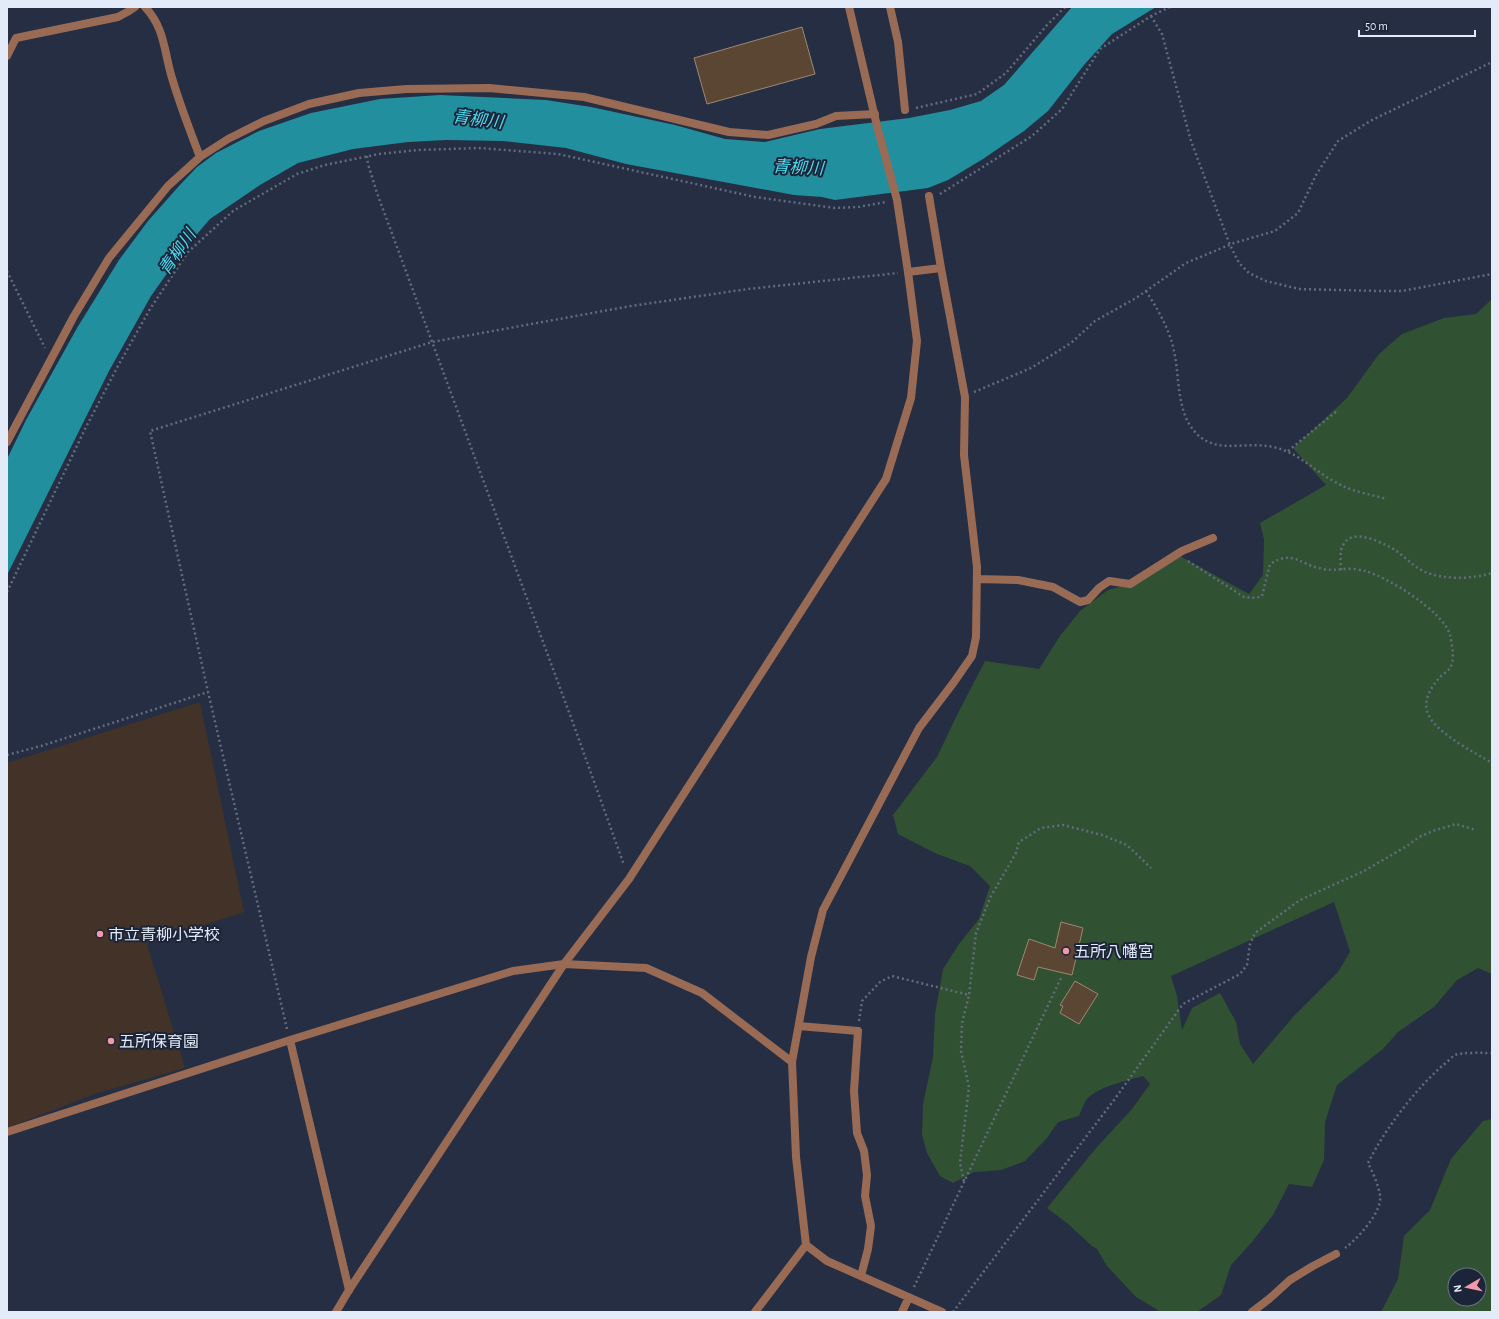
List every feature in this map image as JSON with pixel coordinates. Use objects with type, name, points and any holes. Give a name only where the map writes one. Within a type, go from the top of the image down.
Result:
[{"type":"street","points":[[7,39],[118,16],[135,7]]},
{"type":"street","points":[[145,7],[153,16],[160,29],[172,77],[200,157]]},
{"type":"street","points":[[336,1312],[564,964],[629,879],[886,479],[911,398],[918,340],[897,200],[877,126],[849,7]]},
{"type":"street","points":[[890,7],[898,42],[905,110]]},
{"type":"street","points":[[7,56],[16,38]]},
{"type":"street","points":[[7,442],[74,316],[110,258],[168,186],[200,157],[228,139],[264,121],[309,104],[358,93],[406,89],[489,88],[584,97],[729,132],[768,135],[816,124],[836,116],[875,114]]},
{"type":"street","points":[[756,1312],[806,1245],[796,1157],[792,1062],[811,958],[823,910],[919,728],[972,656],[976,637],[977,566],[964,455],[965,397],[929,196]]},
{"type":"street","points":[[908,272],[941,268]]},
{"type":"street","points":[[977,579],[1018,580],[1053,587],[1080,602],[1088,600],[1109,581],[1130,584],[1178,554],[1213,538]]},
{"type":"street","points":[[7,1132],[290,1040],[513,971],[564,964],[646,968],[702,993],[792,1062]]},
{"type":"street","points":[[799,1026],[858,1031],[854,1091],[857,1133],[864,1151],[867,1176],[865,1196],[871,1226],[868,1249],[861,1276]]},
{"type":"street","points":[[290,1040],[350,1290]]},
{"type":"street","points":[[806,1245],[827,1260],[942,1312]]},
{"type":"street","points":[[1252,1312],[1290,1280],[1336,1254]]},
{"type":"street","points":[[902,1312],[909,1297]]},
{"type":"path","points":[[905,110],[977,94],[1006,73],[1047,25],[1065,7]]},
{"type":"path","points":[[929,196],[940,194],[1032,136],[1062,109],[1100,49],[1151,16],[1170,7]]},
{"type":"path","points":[[1151,16],[1162,34],[1191,141],[1230,244],[1239,263],[1249,273],[1266,281],[1300,289],[1402,291],[1492,274]]},
{"type":"path","points":[[965,397],[1031,368],[1071,343],[1095,321],[1146,291],[1186,263],[1230,244],[1275,231],[1298,213],[1316,175],[1338,141],[1372,120],[1492,62]]},
{"type":"path","points":[[7,592],[70,460],[118,366],[150,309],[188,252],[233,211],[297,174],[325,165],[378,154],[418,150],[479,148],[558,154],[755,196],[835,208],[858,207],[897,200]]},
{"type":"path","points":[[367,156],[377,193],[629,879]]},
{"type":"path","points":[[7,271],[51,359]]},
{"type":"path","points":[[290,1040],[208,692],[150,431],[432,342],[647,304],[748,289],[908,272]]},
{"type":"path","points":[[1146,291],[1158,310],[1174,350],[1182,404],[1188,422],[1197,433],[1209,443],[1222,446],[1250,445],[1272,447],[1288,451],[1342,486],[1387,499]]},
{"type":"path","points":[[1288,451],[1338,410]]},
{"type":"path","points":[[1341,570],[1340,559],[1343,545],[1351,538],[1363,537],[1391,548],[1411,564],[1426,572],[1445,576],[1476,578],[1492,573]]},
{"type":"path","points":[[1178,554],[1244,597],[1256,598],[1262,596],[1270,564],[1279,559],[1292,557],[1314,567],[1334,571],[1347,568],[1366,572],[1413,594],[1442,622],[1450,634],[1453,656],[1450,667],[1438,679],[1426,696],[1428,711],[1433,722],[1444,733],[1492,763]]},
{"type":"path","points":[[7,755],[41,746],[208,692]]},
{"type":"path","points":[[953,1312],[1114,1100],[1183,1004],[1240,974],[1247,965],[1250,944],[1255,933],[1300,900],[1364,871],[1433,830],[1456,824],[1476,830]]},
{"type":"path","points":[[964,1182],[960,1163],[969,1087],[961,1051],[962,1022],[969,995],[976,933],[991,896],[1016,853],[1020,842],[1040,828],[1063,825],[1102,835],[1127,845],[1151,868]]},
{"type":"path","points":[[858,1031],[862,1001],[880,982],[892,976],[969,995]]},
{"type":"path","points":[[909,1297],[1061,978]]},
{"type":"path","points":[[1336,1254],[1353,1242],[1377,1210],[1380,1197],[1375,1178],[1368,1163],[1374,1151],[1402,1111],[1433,1074],[1455,1055],[1479,1053],[1492,1054]]},
{"type":"shaded area","points":[[1492,299],[1492,974],[1478,968],[1457,980],[1434,1007],[1398,1032],[1383,1049],[1337,1085],[1325,1122],[1324,1160],[1312,1187],[1289,1184],[1273,1215],[1252,1242],[1231,1265],[1221,1295],[1197,1312],[1161,1312],[1136,1297],[1107,1266],[1097,1249],[1047,1208],[1097,1147],[1132,1109],[1150,1084],[1143,1076],[1115,1084],[1096,1092],[1086,1100],[1079,1116],[1058,1122],[1047,1138],[1025,1161],[1001,1170],[974,1172],[953,1183],[940,1176],[927,1153],[922,1134],[923,1104],[933,1057],[935,1014],[943,969],[959,944],[979,919],[990,886],[970,866],[937,854],[898,834],[893,815],[937,757],[985,661],[1039,669],[1060,636],[1080,611],[1108,590],[1130,584],[1180,556],[1249,594],[1263,575],[1264,539],[1260,523],[1326,485],[1293,448],[1347,398],[1379,354],[1402,334],[1444,318],[1476,314]],"holes":[[[1334,902],[1350,952],[1338,972],[1293,1017],[1253,1064],[1240,1044],[1236,1022],[1220,993],[1192,1008],[1182,1030],[1177,996],[1171,976]]]},
{"type":"shaded area","points":[[200,702],[244,912],[147,944],[185,1068],[95,1094],[7,1128],[7,763]]},
{"type":"shaded area","points":[[1492,1119],[1492,1312],[1381,1312],[1398,1279],[1404,1236],[1430,1210],[1451,1159],[1483,1121]]},
{"type":"water","name":"青柳川","points":[[1072,7],[1156,7],[1112,34],[1084,65],[1048,111],[1024,131],[983,159],[948,180],[928,188],[835,200],[822,197],[794,195],[626,164],[566,148],[503,141],[446,140],[408,142],[353,149],[298,163],[260,185],[210,219],[185,248],[151,296],[109,371],[7,575],[7,459],[26,420],[77,328],[119,260],[148,221],[179,186],[197,167],[216,153],[259,131],[311,113],[380,99],[440,95],[546,100],[591,107],[675,125],[725,139],[765,142],[820,129],[909,118],[950,110],[981,101],[1004,85]]},
{"type":"building","points":[[802,27],[815,74],[707,104],[694,58]]},
{"type":"building","points":[[1061,922],[1083,928],[1072,975],[1038,967],[1034,980],[1017,975],[1029,939],[1055,948]]},
{"type":"building","points":[[1075,981],[1098,994],[1079,1024],[1060,1013],[1063,1006],[1060,1005]]},
{"type":"place","name":"市立青柳小学校","points":[[100,934]]},
{"type":"place","name":"五所八幡宮","points":[[1066,951]]},
{"type":"place","name":"五所保育園","points":[[111,1041]]}]
